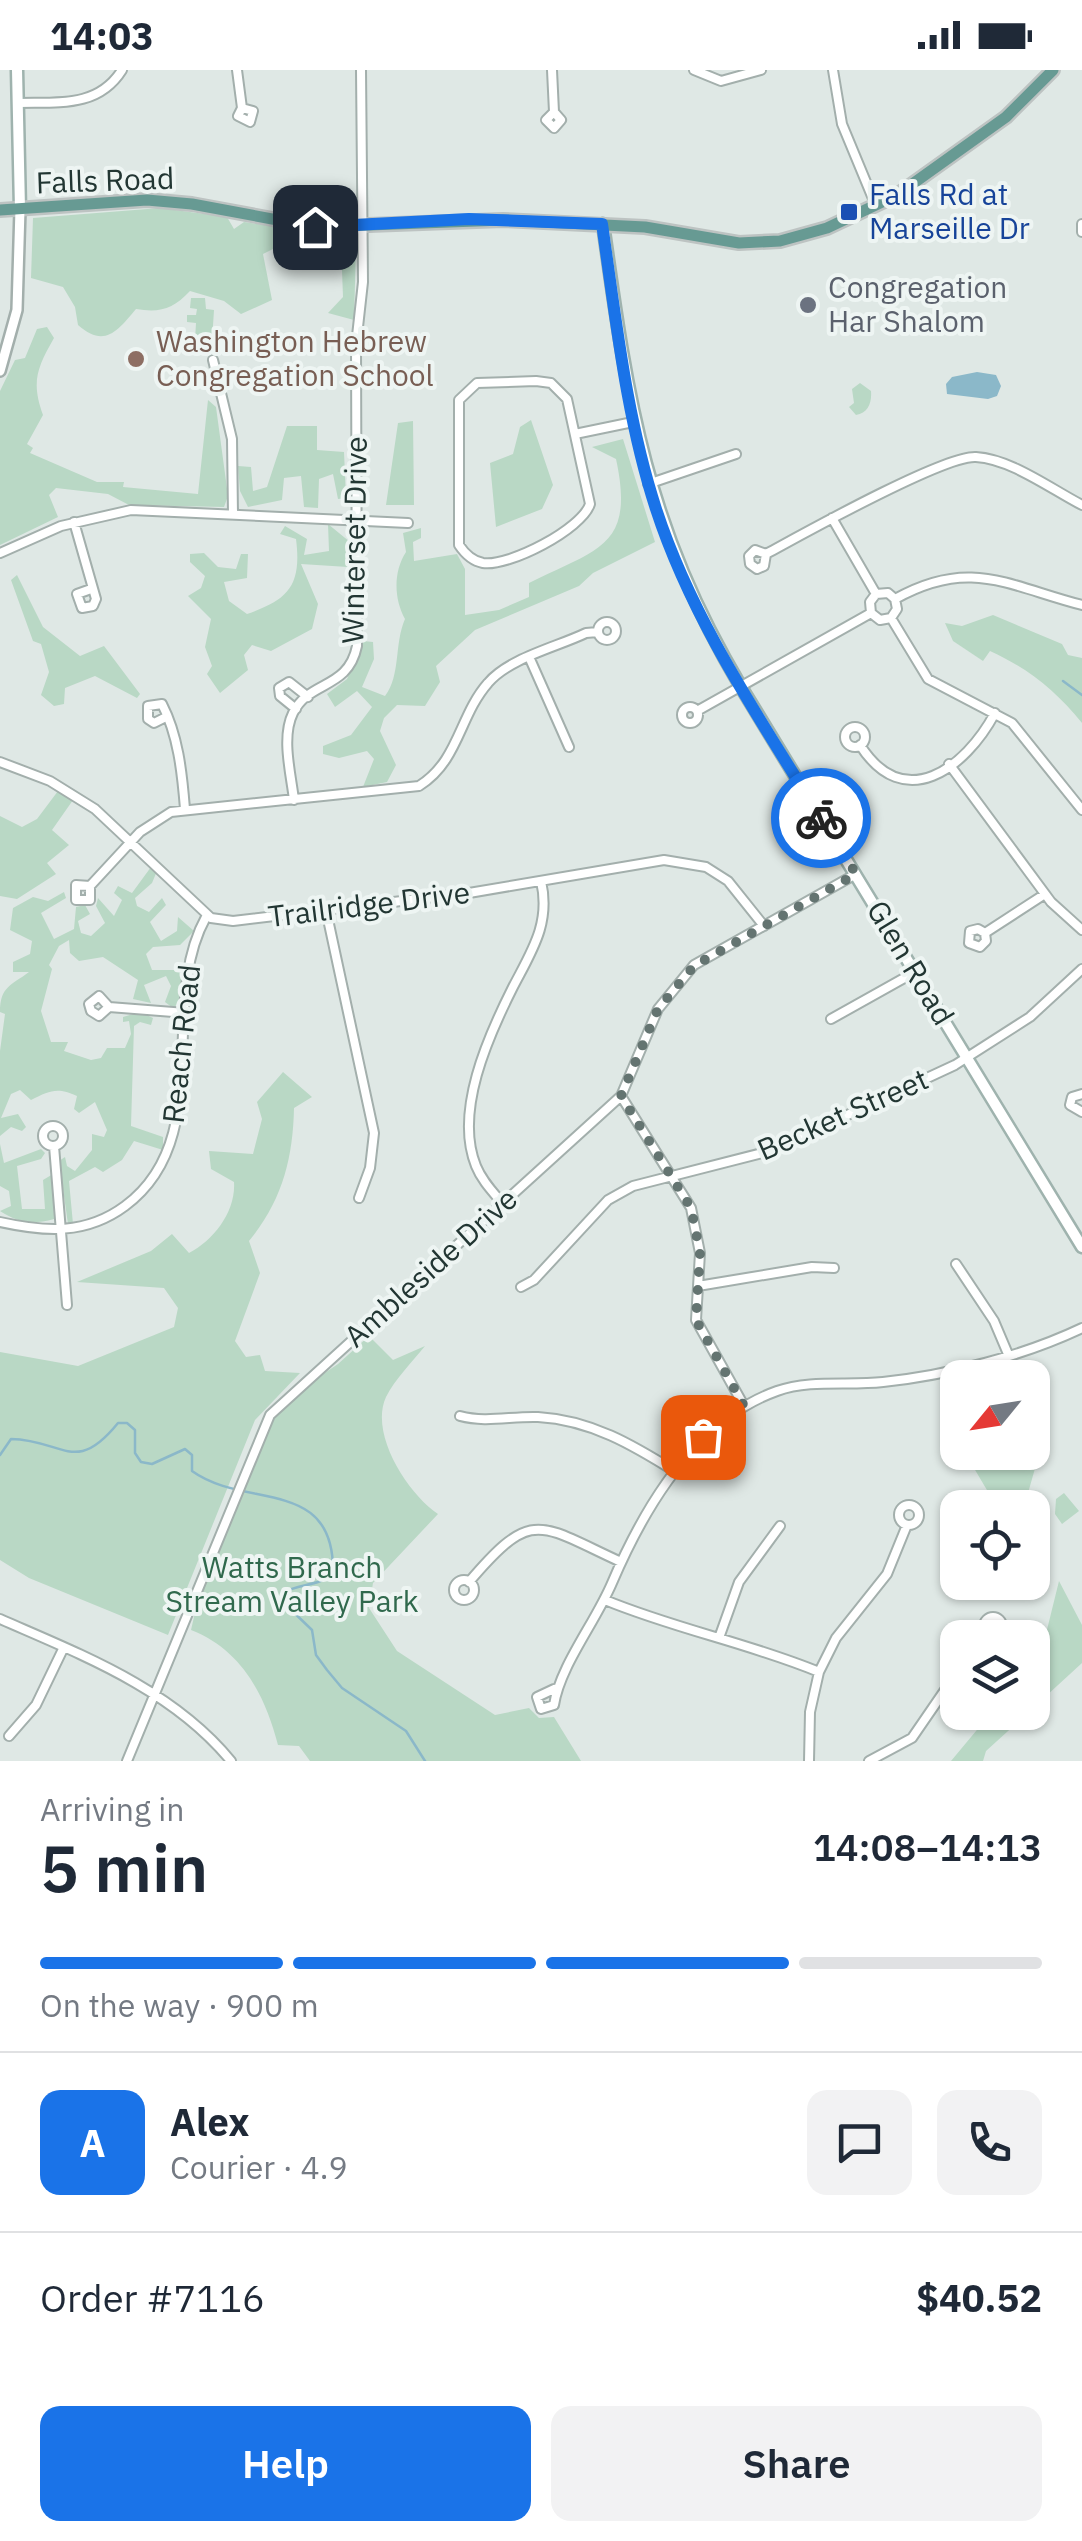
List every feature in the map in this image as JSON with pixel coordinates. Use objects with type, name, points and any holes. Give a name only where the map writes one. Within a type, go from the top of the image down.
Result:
[{"type":"main road","points":[[17,70],[20,209]]},
{"type":"main road","name":"Falls Road","points":[[0,210],[147,200],[192,204],[315,227],[469,219],[602,224],[756,243],[804,236],[876,206],[989,130],[1054,70]]},
{"type":"main road","name":"Glen Road","points":[[602,224],[633,422],[648,484],[690,595],[741,687],[1082,1247]]},
{"type":"street","points":[[18,103],[90,99],[110,86],[122,70]]},
{"type":"street","points":[[237,70],[242,108]]},
{"type":"street","name":"Winterset Drive","points":[[296,708],[339,678],[355,653],[356,345],[363,295],[361,70]]},
{"type":"street","points":[[552,70],[554,112]]},
{"type":"street","points":[[694,70],[721,81],[761,70]]},
{"type":"street","points":[[833,70],[842,124],[876,206]]},
{"type":"street","points":[[0,371],[17,310],[20,209]]},
{"type":"street","points":[[1082,224],[1082,232]]},
{"type":"street","points":[[213,360],[232,438],[233,514]]},
{"type":"street","points":[[486,382],[550,383],[567,399],[574,434],[589,495],[583,519],[568,532],[502,561],[482,563],[466,555],[457,530],[456,416],[464,392],[486,382]]},
{"type":"street","points":[[574,434],[633,422]]},
{"type":"street","points":[[648,484],[736,454]]},
{"type":"street","points":[[766,554],[832,518],[954,462],[976,457],[998,463],[1082,505]]},
{"type":"street","points":[[0,553],[74,522],[131,510],[408,524]]},
{"type":"street","points":[[832,518],[876,594]]},
{"type":"street","points":[[74,522],[91,590]]},
{"type":"street","points":[[895,600],[928,583],[970,576],[1007,581],[1082,605]]},
{"type":"street","points":[[888,593],[895,600],[896,610],[890,618],[880,620],[871,613],[870,602],[876,594],[888,593]]},
{"type":"street","points":[[697,711],[871,613]]},
{"type":"street","points":[[890,618],[928,678],[995,713],[1024,734],[1082,810]]},
{"type":"street","points":[[90,886],[158,818],[185,809],[420,786],[448,761],[486,684],[530,659],[598,632]]},
{"type":"street","points":[[530,659],[568,746]]},
{"type":"street","points":[[294,800],[288,733],[296,708],[280,696],[279,688],[289,682],[308,697]]},
{"type":"street","points":[[860,745],[882,773],[902,782],[924,780],[980,739],[995,713]]},
{"type":"street","points":[[164,718],[175,733],[185,809]]},
{"type":"street","points":[[0,762],[65,789],[131,842],[206,917]]},
{"type":"street","points":[[950,764],[1045,894],[1082,930]]},
{"type":"street","name":"Trailridge Drive","points":[[206,917],[233,921],[541,881],[643,862],[686,862],[728,881],[764,926]]},
{"type":"street","name":"Ambleside Drive","points":[[127,1761],[246,1464],[263,1427],[280,1403],[621,1096],[658,1009],[694,966],[856,874]]},
{"type":"street","points":[[503,1204],[475,1166],[470,1120],[492,1034],[543,928],[546,902],[541,881]]},
{"type":"street","points":[[985,933],[1045,894]]},
{"type":"street","points":[[326,910],[374,1133],[359,1198]]},
{"type":"street","name":"Reach Road","points":[[0,1222],[60,1231],[89,1225],[122,1208],[157,1172],[174,1135],[192,946],[206,917]]},
{"type":"street","name":"Becket Street","points":[[521,1287],[534,1280],[608,1200],[633,1186],[671,1174],[770,1151],[966,1058],[1030,1018],[1082,969]]},
{"type":"street","points":[[831,1019],[915,972]]},
{"type":"street","points":[[109,1007],[186,1014]]},
{"type":"street","points":[[1082,1094],[1070,1100],[1072,1109],[1082,1112]]},
{"type":"street","points":[[621,1096],[671,1174],[696,1222],[700,1253],[696,1320],[744,1406]]},
{"type":"street","points":[[54,1146],[67,1305]]},
{"type":"street","points":[[1070,1228],[1082,1222]]},
{"type":"street","points":[[956,1264],[994,1321],[1008,1354]]},
{"type":"street","points":[[698,1286],[812,1266],[834,1268]]},
{"type":"street","points":[[554,1689],[605,1600],[621,1562],[676,1472],[703,1437],[744,1406],[796,1386],[899,1380],[1008,1354],[1082,1328]]},
{"type":"street","points":[[460,1416],[480,1421],[536,1417],[581,1424],[628,1442],[676,1472]]},
{"type":"street","points":[[808,1761],[810,1712],[819,1672],[836,1638],[888,1574],[907,1525]]},
{"type":"street","points":[[718,1638],[739,1582],[780,1526]]},
{"type":"street","points":[[470,1582],[499,1546],[531,1530],[560,1534],[621,1562]]},
{"type":"street","points":[[605,1600],[665,1624],[819,1672]]},
{"type":"street","points":[[0,1619],[64,1646],[156,1695],[230,1761]]},
{"type":"street","points":[[9,1736],[36,1705],[64,1646]]},
{"type":"street","points":[[869,1761],[912,1738],[940,1697]]},
{"type":"green space","points":[[160,208],[227,217],[234,229],[244,222],[348,237],[356,247],[354,320],[328,313],[343,297],[341,243],[293,239],[263,254],[272,300],[241,314],[224,301],[190,291],[166,308],[136,309],[116,330],[103,336],[78,325],[75,307],[63,287],[31,278],[33,218]]},
{"type":"green space","points":[[191,298],[205,298],[206,309],[214,310],[212,341],[195,340],[196,323],[187,322],[187,315],[196,315],[197,309],[190,308]]},
{"type":"green space","points":[[47,327],[54,338],[38,375],[37,393],[43,415],[27,444],[33,448],[30,453],[97,482],[124,482],[123,487],[198,494],[208,400],[216,407],[228,496],[224,507],[129,505],[108,494],[56,488],[49,495],[58,517],[0,545],[0,391],[15,360],[25,358],[37,329]]},
{"type":"green space","points":[[860,383],[871,391],[871,400],[866,410],[856,415],[849,407],[854,403],[852,389]]},
{"type":"green space","points":[[531,420],[553,485],[542,509],[496,527],[490,463],[513,454],[520,427]]},
{"type":"green space","points":[[413,421],[414,505],[386,505],[398,423]]},
{"type":"green space","points":[[287,426],[317,426],[317,450],[344,452],[346,498],[338,499],[333,474],[319,479],[318,508],[304,507],[301,476],[284,478],[282,500],[248,507],[240,491],[238,466],[251,467],[253,491],[267,487]]},
{"type":"green space","points":[[623,439],[655,542],[593,573],[579,586],[475,630],[436,666],[440,682],[425,706],[397,705],[384,718],[380,731],[396,765],[387,782],[363,787],[374,759],[367,751],[339,758],[323,754],[323,746],[351,735],[372,707],[357,691],[335,707],[327,694],[347,679],[363,641],[373,642],[374,659],[362,687],[385,696],[390,688],[405,619],[396,586],[406,552],[403,533],[421,528],[421,538],[413,542],[414,561],[457,554],[465,569],[465,615],[499,610],[529,597],[529,583],[606,541],[620,511],[621,488],[616,459],[592,447]]},
{"type":"green space","points":[[328,524],[350,542],[348,567],[301,564],[318,604],[312,629],[271,651],[252,645],[244,655],[248,670],[220,693],[207,674],[212,666],[205,647],[211,619],[188,596],[201,588],[205,576],[190,562],[190,554],[204,553],[218,567],[236,569],[241,554],[248,554],[247,578],[224,582],[229,601],[247,614],[282,597],[294,580],[296,539],[280,534],[285,526],[307,539],[304,555],[329,551]]},
{"type":"green space","points":[[17,575],[43,627],[80,656],[104,646],[140,694],[137,698],[95,676],[65,688],[64,704],[54,706],[41,695],[49,672],[41,644],[33,641],[11,580]]},
{"type":"green space","points":[[993,615],[1062,644],[1068,655],[1082,658],[1082,723],[1051,690],[1017,665],[990,651],[983,661],[953,641],[945,623],[962,626]]},
{"type":"green space","points":[[58,791],[73,800],[52,830],[69,845],[47,863],[56,874],[17,899],[0,896],[0,816],[22,827],[37,819]]},
{"type":"green space","points":[[151,867],[157,871],[152,883],[135,898],[137,906],[149,912],[162,898],[166,905],[150,922],[161,941],[177,931],[178,917],[194,931],[180,945],[153,947],[146,954],[152,970],[184,970],[180,1002],[173,1008],[165,1002],[171,986],[166,976],[144,985],[151,1003],[133,999],[138,980],[103,957],[79,961],[70,953],[69,940],[59,946],[49,965],[52,969],[41,1011],[51,1042],[68,1042],[64,1051],[91,1060],[101,1058],[107,1048],[125,1048],[131,1034],[129,1021],[123,1022],[123,1017],[140,1012],[153,1018],[151,1025],[140,1022],[134,1026],[131,1126],[163,1137],[163,1150],[134,1141],[122,1160],[103,1172],[95,1167],[69,1181],[73,1224],[68,1224],[59,1161],[65,1157],[67,1166],[75,1171],[92,1150],[92,1134],[104,1137],[107,1130],[95,1102],[79,1113],[74,1109],[77,1096],[70,1093],[54,1091],[31,1100],[20,1090],[11,1094],[1,1118],[18,1114],[26,1127],[22,1131],[11,1127],[0,1136],[0,1051],[5,1014],[0,1012],[1,1003],[8,987],[29,972],[13,972],[13,962],[30,954],[32,941],[10,930],[13,908],[33,897],[48,901],[64,892],[66,898],[41,913],[54,939],[74,929],[76,907],[85,905],[90,914],[78,921],[81,933],[91,936],[105,923],[96,906],[98,898],[114,916],[122,900],[114,893],[118,886],[132,893]]},
{"type":"green space","name":"Watts Branch Stream Valley Park","points":[[283,1072],[312,1097],[294,1108],[284,1179],[270,1211],[249,1241],[260,1273],[235,1341],[246,1357],[260,1355],[265,1371],[300,1373],[255,1420],[168,1635],[29,1578],[0,1560],[0,1352],[78,1366],[174,1327],[178,1308],[164,1288],[77,1282],[151,1251],[172,1234],[189,1253],[215,1232],[231,1204],[234,1182],[211,1169],[209,1151],[253,1154],[262,1119],[257,1102]]},
{"type":"green space","points":[[0,1144],[4,1163],[41,1149],[45,1153],[41,1159],[17,1166],[22,1209],[45,1209],[43,1180],[53,1174],[54,1219],[26,1222],[0,1211],[11,1206],[9,1191],[0,1186]]},
{"type":"green space","name":"Watts Branch Stream Valley Park","points":[[369,1336],[393,1360],[425,1346],[386,1397],[383,1428],[394,1462],[404,1478],[438,1514],[373,1583],[369,1608],[397,1651],[495,1715],[529,1708],[539,1718],[554,1717],[581,1761],[310,1761],[299,1746],[278,1745],[258,1692],[238,1662],[191,1630],[204,1573],[246,1464],[280,1403],[338,1364]]},
{"type":"green space","points":[[975,1470],[1035,1470],[1029,1490],[987,1490]]},
{"type":"green space","points":[[1064,1493],[1079,1511],[1062,1524],[1055,1514],[1056,1499]]},
{"type":"green space","points":[[1059,1581],[1082,1625],[1082,1663],[1050,1692],[1050,1620]]},
{"type":"green space","points":[[977,1730],[1009,1730],[986,1751],[983,1761],[951,1761]]},
{"type":"water","points":[[977,372],[996,375],[1001,386],[997,396],[988,399],[947,394],[946,384],[952,377]]},
{"type":"waterway","points":[[1063,681],[1082,695]]},
{"type":"waterway","points":[[0,1455],[11,1439],[79,1452],[91,1448],[118,1423],[127,1423],[135,1430],[135,1453],[141,1462],[152,1464],[185,1449],[192,1455],[192,1471],[214,1483],[304,1508],[319,1522],[330,1542],[333,1573],[322,1581],[283,1593],[285,1604],[312,1630],[316,1655],[342,1688],[406,1731],[425,1761]]},
{"type":"way so far","points":[[703,1437],[744,1406],[696,1320],[700,1253],[691,1208],[629,1103],[621,1096],[658,1009],[694,966],[856,874],[821,818]]},
{"type":"place","name":"Falls Rd at Marseille Dr","points":[[849,212]]},
{"type":"place","name":"Congregation Har Shalom","points":[[808,305]]},
{"type":"place","name":"Washington Hebrew Congregation School","points":[[136,359]]},
{"type":"route","points":[[315,227],[469,219],[602,224],[633,422],[667,541],[715,642],[821,818]]}]
